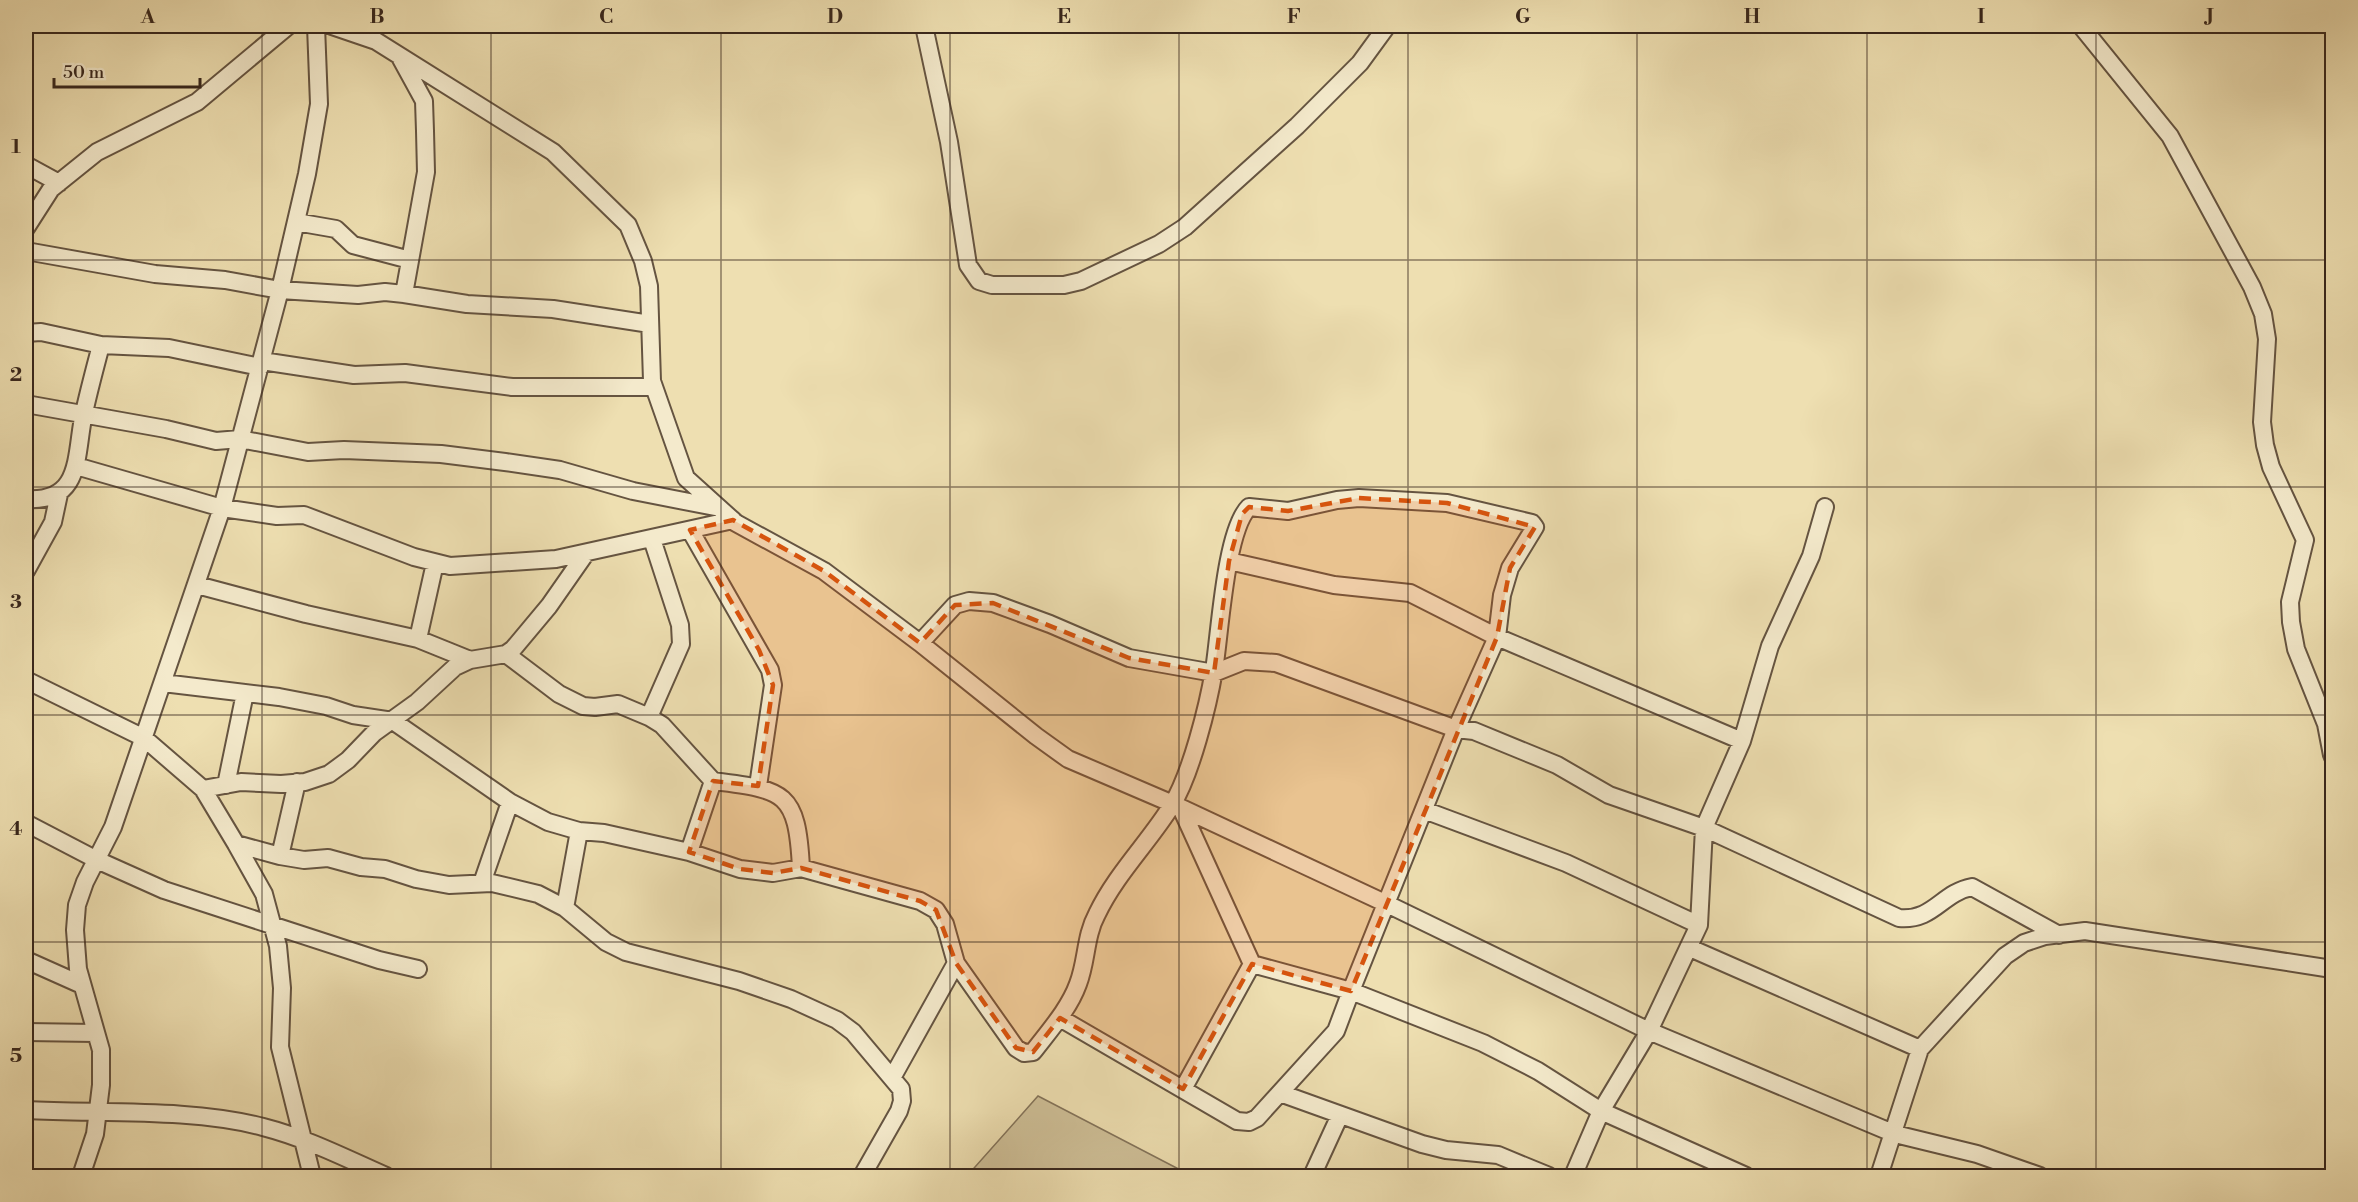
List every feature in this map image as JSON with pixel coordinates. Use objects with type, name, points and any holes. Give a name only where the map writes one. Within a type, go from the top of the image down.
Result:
[{"type":"street","points":[[26,228],[51,189],[97,152],[197,102],[288,26]]},
{"type":"street","points":[[81,1176],[94,1134],[101,1050],[78,969],[75,930],[77,905],[85,882],[113,827],[222,508],[280,290],[320,105],[316,26]]},
{"type":"street","points":[[333,26],[376,41],[553,152],[628,225],[644,261],[649,286],[654,387],[686,478],[733,520],[824,571],[1068,759],[1177,806],[1388,904],[1649,1031],[1895,1134],[1977,1154],[2040,1176]]},
{"type":"street","points":[[924,26],[949,142],[968,265],[979,281],[992,285],[1064,285],[1081,281],[1159,244],[1185,227],[1344,79],[1373,48],[1387,26]]},
{"type":"street","points":[[2080,26],[2170,136],[2252,287],[2263,314],[2267,339],[2262,422],[2265,445],[2271,467],[2305,540],[2290,602],[2291,622],[2296,649],[2326,724],[2332,755]]},
{"type":"street","points":[[399,57],[424,100],[426,172],[404,294]]},
{"type":"street","points":[[26,165],[58,183]]},
{"type":"street","points":[[296,222],[336,229],[353,245],[410,260]]},
{"type":"street","points":[[26,251],[155,274],[225,280],[280,290],[358,295],[386,292],[458,303],[553,309],[650,324]]},
{"type":"street","points":[[26,333],[41,332],[101,345],[169,348],[261,364],[354,375],[405,373],[512,387],[654,387]]},
{"type":"street","points":[[26,571],[54,522],[59,494],[73,476],[84,415],[101,345]]},
{"type":"street","points":[[26,404],[166,429],[216,441],[240,439],[308,452],[344,450],[441,454],[560,470],[633,491],[716,507]]},
{"type":"street","points":[[76,466],[222,508],[277,516],[304,515],[435,563],[450,566],[556,559],[733,520]]},
{"type":"street","points":[[26,499],[42,500],[59,494]]},
{"type":"street","points":[[164,683],[279,697],[326,706],[353,716],[393,721],[510,802],[548,822],[579,831],[604,832],[689,852],[740,869],[773,873],[801,868],[920,901],[936,910],[945,924],[956,963],[1016,1048],[1024,1053],[1033,1052],[1060,1018],[1078,985],[1088,934],[1097,913],[1177,806],[1198,739],[1214,673],[1229,561],[1242,514],[1249,507],[1287,511],[1337,500],[1359,498],[1447,503],[1532,523],[1535,527],[1533,532],[1519,551],[1506,581],[1497,637],[1456,729],[1336,1031],[1257,1118],[1249,1122],[1237,1121],[1060,1018]]},
{"type":"street","points":[[1573,1176],[1601,1111],[1649,1031],[1699,925],[1704,828],[1742,741],[1770,646],[1811,556],[1825,507]]},
{"type":"street","points":[[690,530],[770,670],[773,685],[758,786]]},
{"type":"street","points":[[649,717],[681,644],[680,625],[652,539]]},
{"type":"street","points":[[203,789],[241,782],[297,782],[329,774],[374,733],[393,721],[455,667],[470,660],[506,654],[531,630],[586,553]]},
{"type":"street","points":[[1229,561],[1334,585],[1410,593],[1497,637],[1742,741]]},
{"type":"street","points":[[418,639],[435,563]]},
{"type":"street","points":[[197,585],[306,614],[418,639],[470,660]]},
{"type":"street","points":[[920,643],[955,605],[969,601],[993,603],[1050,624],[1129,658],[1214,673],[1244,661],[1276,663],[1456,729],[1474,731],[1557,765],[1601,791],[1704,828],[1899,918],[1916,920],[1960,889],[1972,887],[2059,935]]},
{"type":"street","points":[[506,654],[559,694],[583,706],[618,704],[649,717],[662,725],[713,781],[758,786],[774,792],[789,807],[799,827],[801,868]]},
{"type":"street","points":[[26,680],[144,738],[203,789],[236,844],[264,894],[278,946],[282,988],[280,1047],[312,1176]]},
{"type":"street","points":[[226,785],[244,693]]},
{"type":"street","points":[[689,852],[713,781]]},
{"type":"street","points":[[280,856],[297,782]]},
{"type":"street","points":[[482,883],[510,802]]},
{"type":"street","points":[[1177,806],[1252,964],[1351,991],[1508,1054],[1601,1111],[1746,1176]]},
{"type":"street","points":[[1424,810],[1566,863],[1699,925]]},
{"type":"street","points":[[26,823],[97,860],[164,890],[379,960],[418,969]]},
{"type":"street","points":[[565,908],[579,831]]},
{"type":"street","points":[[236,844],[303,860],[328,858],[449,885],[482,883],[516,887],[565,908],[606,942],[626,952],[739,981],[791,999],[837,1020],[853,1032],[901,1089],[902,1101],[862,1176]]},
{"type":"street","points":[[1879,1176],[1895,1134],[1920,1049],[2005,956],[2024,943],[2085,931],[2332,969]]},
{"type":"street","points":[[1690,948],[1920,1049]]},
{"type":"street","points":[[26,960],[82,985]]},
{"type":"street","points":[[892,1078],[956,963]]},
{"type":"street","points":[[1183,1089],[1252,964]]},
{"type":"street","points":[[26,1032],[95,1033]]},
{"type":"street","points":[[1280,1093],[1446,1150],[1498,1155],[1549,1176]]},
{"type":"street","points":[[26,1110],[196,1116],[261,1126],[302,1138],[386,1176]]},
{"type":"street","points":[[1312,1176],[1340,1115]]},
{"type":"highlighted area","points":[[1359,498],[1447,503],[1535,527],[1510,568],[1497,637],[1351,991],[1252,964],[1183,1089],[1060,1018],[1033,1052],[1016,1048],[956,963],[936,910],[920,901],[801,868],[773,873],[740,869],[689,852],[713,781],[758,786],[773,685],[759,650],[690,530],[733,520],[824,571],[920,643],[955,605],[993,603],[1129,658],[1214,673],[1229,561],[1242,514],[1249,507],[1288,511]]},
{"type":"shaded area","points":[[1038,1096],[1192,1176],[967,1176]]}]
